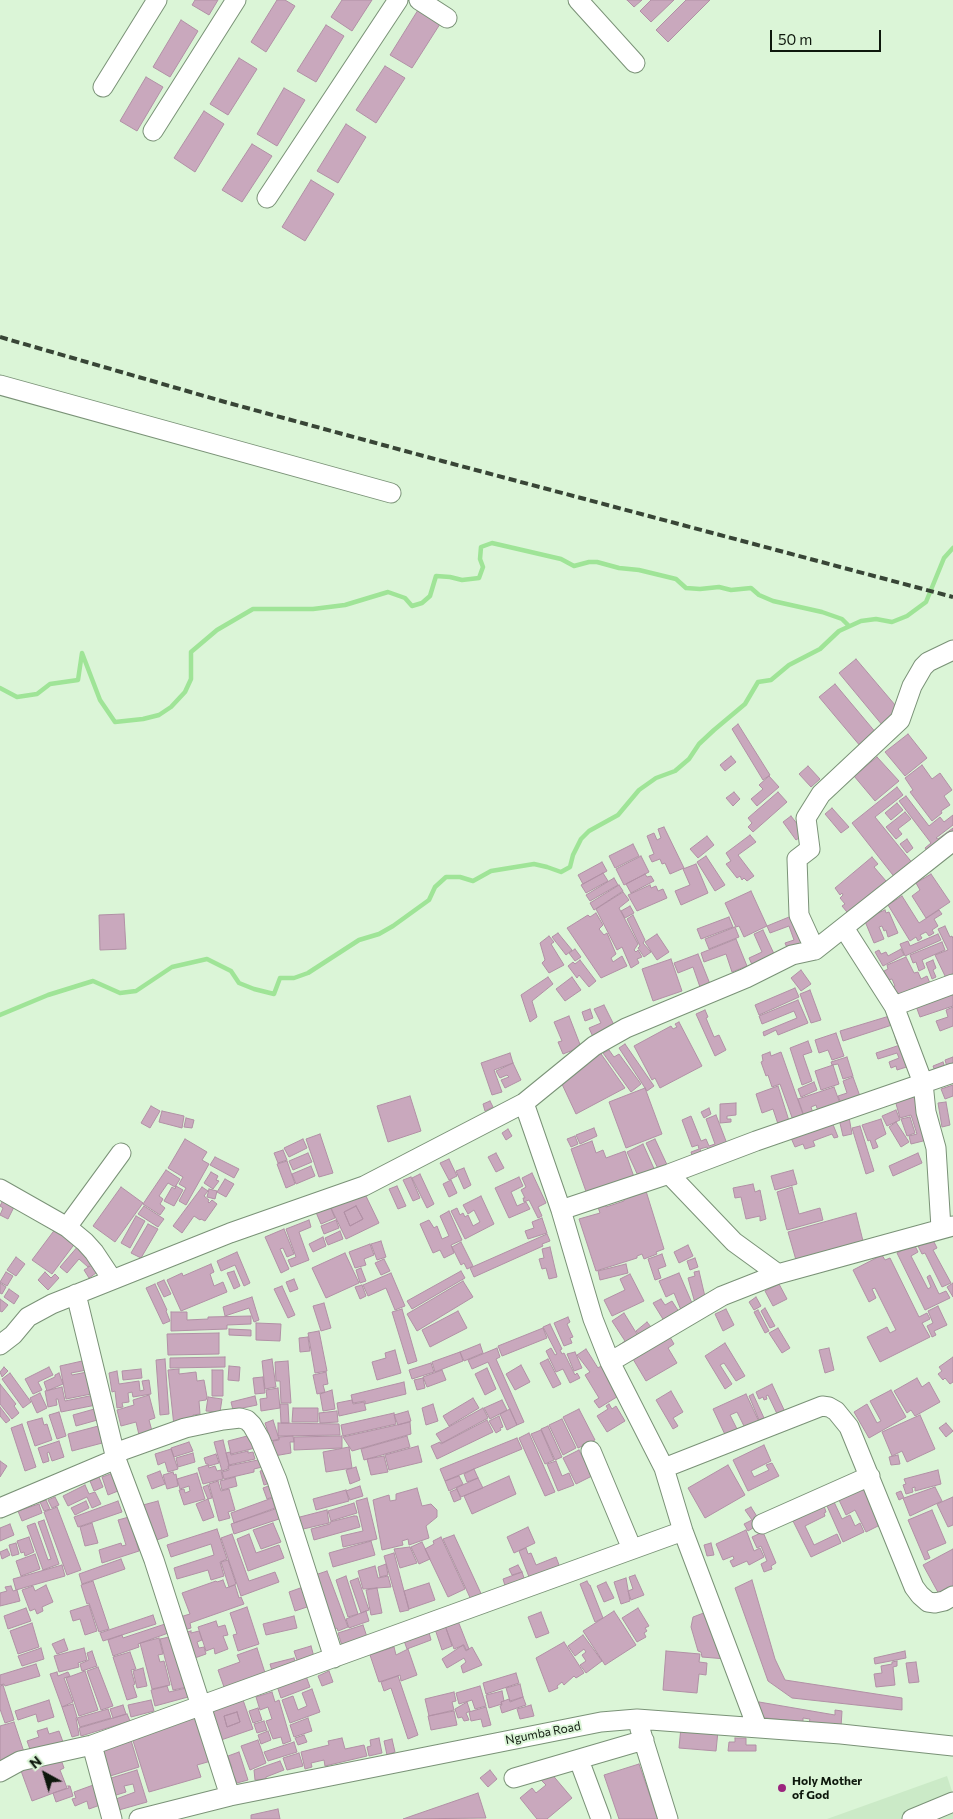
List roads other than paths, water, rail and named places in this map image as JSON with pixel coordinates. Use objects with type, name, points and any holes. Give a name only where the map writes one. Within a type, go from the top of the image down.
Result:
[{"type":"street","points":[[102,87],[157,0]]},
{"type":"street","points":[[153,131],[236,0]]},
{"type":"street","points":[[267,198],[398,0]]},
{"type":"street","points":[[419,0],[447,18]]},
{"type":"street","points":[[578,0],[635,63]]},
{"type":"street","points":[[0,385],[391,493]]},
{"type":"street","points":[[815,950],[799,916],[796,859],[810,850],[806,818],[821,794],[900,720],[912,686],[923,667],[928,662],[953,650]]},
{"type":"street","points":[[0,1345],[13,1335],[28,1317],[76,1294],[230,1233],[364,1186],[524,1103],[594,1046],[626,1028],[746,978],[792,955],[815,950],[953,841]]},
{"type":"street","points":[[610,1362],[722,1296],[778,1274],[947,1227],[936,1148],[926,1112],[923,1083],[894,1006],[844,928]]},
{"type":"street","points":[[894,1006],[953,984]]},
{"type":"street","points":[[561,1210],[669,1174],[756,1141],[953,1073]]},
{"type":"street","points":[[524,1103],[561,1210],[593,1319],[610,1362],[664,1468],[684,1531],[757,1727]]},
{"type":"street","points":[[67,1227],[121,1153]]},
{"type":"street","points":[[669,1174],[734,1242],[778,1274]]},
{"type":"street","points":[[0,1189],[67,1227],[94,1252],[112,1280]]},
{"type":"street","points":[[76,1294],[116,1456],[154,1560],[230,1796]]},
{"type":"street","points":[[664,1468],[822,1406],[836,1411],[849,1427],[914,1587],[928,1602],[935,1603],[953,1596]]},
{"type":"street","points":[[0,1508],[116,1456],[185,1428],[223,1420],[240,1418],[247,1420],[260,1439],[276,1480],[334,1658]]},
{"type":"street","points":[[592,1451],[632,1549]]},
{"type":"street","points":[[762,1524],[870,1476]]},
{"type":"street","points":[[0,1772],[20,1761],[92,1744],[684,1531]]},
{"type":"street","points":[[637,1719],[668,1819]]},
{"type":"street","name":"Ngumba Road","points":[[139,1819],[230,1796],[592,1724],[637,1719],[757,1727],[953,1746]]},
{"type":"street","points":[[514,1778],[644,1740]]},
{"type":"street","points":[[92,1744],[112,1819]]},
{"type":"street","points":[[578,1760],[601,1819]]},
{"type":"street","points":[[912,1819],[953,1802]]},
{"type":"waterway","points":[[0,688],[17,697],[37,694],[50,684],[78,680],[82,653],[100,700],[115,722],[159,715],[171,707],[185,692],[191,679],[191,652],[217,630],[253,609],[313,609],[345,605],[388,592],[405,598],[412,606],[422,603],[430,596],[436,576],[462,580],[479,578],[483,567],[480,559],[481,547],[492,543],[561,559],[574,566],[597,562],[619,568],[639,570],[676,579],[686,588],[719,587],[731,590],[751,588],[759,595],[773,601],[822,612],[842,619],[849,626]]},
{"type":"waterway","points":[[0,1015],[48,995],[93,981],[120,993],[136,991],[172,967],[207,959],[231,971],[239,983],[274,994],[280,978],[294,978],[308,973],[359,940],[379,934],[393,926],[429,900],[435,887],[446,877],[460,877],[473,881],[491,871],[534,864],[561,872],[570,867],[573,855],[581,839],[589,831],[618,815],[639,790],[656,778],[675,771],[689,759],[699,744],[745,704],[758,682],[771,680],[789,665],[820,649],[839,631],[861,621],[876,619],[892,622],[907,616],[926,602],[944,558],[953,548]]},
{"type":"railway","points":[[0,337],[225,402],[953,597]]},
{"type":"place","name":"Holy Mother of God","points":[[782,1788]]}]
